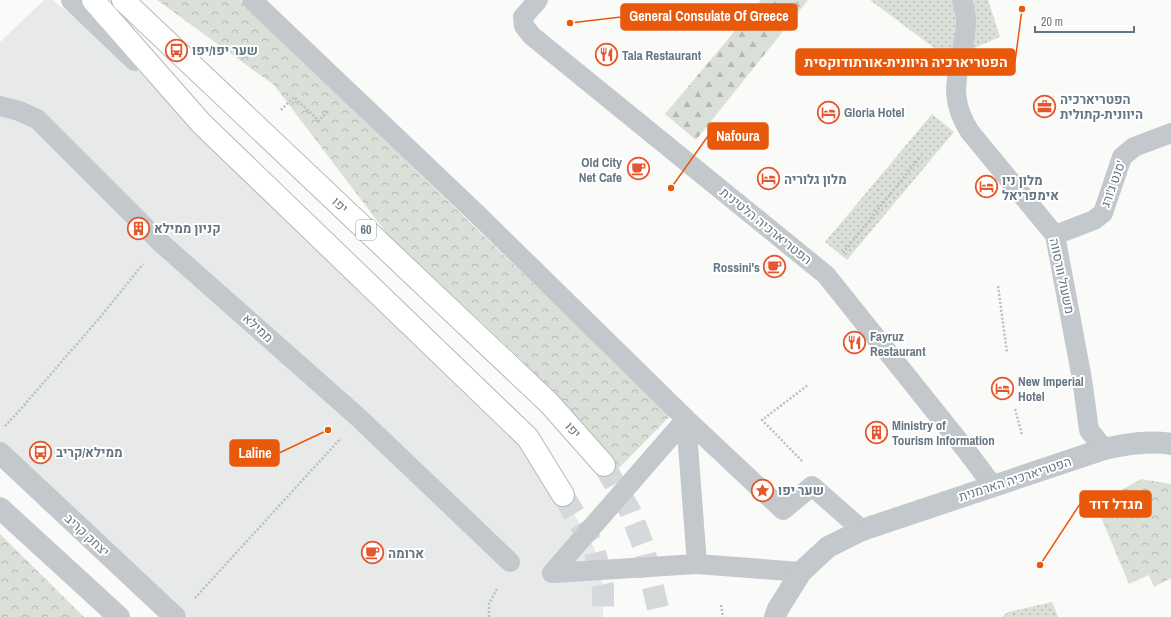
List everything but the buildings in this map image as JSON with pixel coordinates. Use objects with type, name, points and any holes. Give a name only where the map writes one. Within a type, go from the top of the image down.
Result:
[{"type":"highway","points":[[93,0],[201,123],[528,438],[563,495]]},
{"type":"highway","name":"יפו","points":[[123,0],[550,404],[604,465]]},
{"type":"street","points":[[72,0],[201,123]]},
{"type":"street","points":[[252,0],[478,215],[686,419],[784,510],[812,486],[862,530]]},
{"type":"street","name":"הפטריארכיה הלטינית","points":[[538,0],[523,17],[524,26],[532,36],[826,275],[993,486]]},
{"type":"street","name":"משעול וורסווה","points":[[962,0],[966,23],[955,82],[957,105],[962,121],[1055,235],[1082,379],[1089,430],[1104,449]]},
{"type":"street","name":"ממילא","points":[[0,106],[19,111],[37,119],[160,242],[359,418],[510,562]]},
{"type":"street","name":"סנט ג'ורג'","points":[[1055,235],[1094,220],[1103,213],[1122,157],[1134,147],[1171,133]]},
{"type":"street","points":[[686,419],[552,573],[697,564],[801,572]]},
{"type":"street","points":[[686,419],[697,564]]},
{"type":"street","name":"הפטריארכיה הארמנית","points":[[775,617],[778,609],[801,572],[828,546],[862,530],[1104,449],[1125,444],[1161,442],[1171,444]]},
{"type":"street","name":"יצחק קריב","points":[[0,452],[175,617]]},
{"type":"street","points":[[0,508],[119,617]]},
{"type":"path","points":[[261,130],[294,97],[319,121],[327,112],[322,107]]},
{"type":"path","points":[[826,275],[921,156]]},
{"type":"path","points":[[0,430],[19,411],[102,315],[160,242]]},
{"type":"path","points":[[998,286],[1007,353]]},
{"type":"path","points":[[804,463],[762,420],[808,385]]},
{"type":"path","points":[[1015,409],[1022,434]]},
{"type":"path","points":[[213,580],[359,418]]},
{"type":"path","points":[[490,617],[490,604],[510,562]]},
{"type":"path","points":[[721,605],[723,617]]},
{"type":"shaded area","name":"קניון ממילא","points":[[44,0],[53,0],[201,123],[528,438],[594,547],[603,587],[603,617],[188,617],[0,441],[0,42]]},
{"type":"green space","points":[[157,0],[240,0],[670,416],[619,468],[524,362],[391,239],[274,85]]},
{"type":"green space","points":[[761,0],[808,0],[696,140],[665,114]]},
{"type":"green space","points":[[870,0],[988,0],[1000,37],[976,47],[980,58],[953,65],[937,50]]},
{"type":"green space","points":[[932,114],[954,132],[847,260],[825,242]]},
{"type":"green space","points":[[1141,479],[1171,484],[1171,578],[1154,587],[1149,575],[1129,584],[1096,505]]},
{"type":"green space","points":[[0,534],[84,617],[0,617]]},
{"type":"green space","points":[[1052,602],[1058,617],[1002,617],[1008,612]]},
{"type":"tunnel","points":[[604,465],[630,511],[643,545],[660,617]]},
{"type":"tunnel","points":[[563,495],[594,547],[603,587],[603,617]]},
{"type":"place","name":"הפטריארכיה היוונית-אורתודוקסית","points":[[1022,9]]},
{"type":"place","name":"General Consulate Of Greece","points":[[570,23]]},
{"type":"place","name":"שער יפו/יפו","points":[[176,50]]},
{"type":"place","name":"Tala Restaurant","points":[[607,55]]},
{"type":"place","name":"הפטריארכיה היוונית-קתולית","points":[[1044,106]]},
{"type":"place","name":"Gloria Hotel","points":[[828,112]]},
{"type":"place","name":"Old City Net Cafe","points":[[638,169]]},
{"type":"place","name":"מלון גלוריה","points":[[768,179]]},
{"type":"place","name":"מלון ניו אימפריאל","points":[[986,187]]},
{"type":"place","name":"Nafoura","points":[[671,188]]},
{"type":"place","name":"קניון ממילא","points":[[138,228]]},
{"type":"place","name":"Rossini's","points":[[775,267]]},
{"type":"place","name":"Fayruz Restaurant","points":[[854,343]]},
{"type":"place","name":"New Imperial Hotel","points":[[1003,388]]},
{"type":"place","name":"Laline","points":[[328,430]]},
{"type":"place","name":"Ministry of Tourism Information","points":[[877,432]]},
{"type":"place","name":"ממילא/קריב","points":[[40,452]]},
{"type":"place","name":"שער יפו","points":[[762,490]]},
{"type":"place","name":"ארומה","points":[[373,553]]},
{"type":"place","name":"מגדל דוד","points":[[1040,565]]}]
